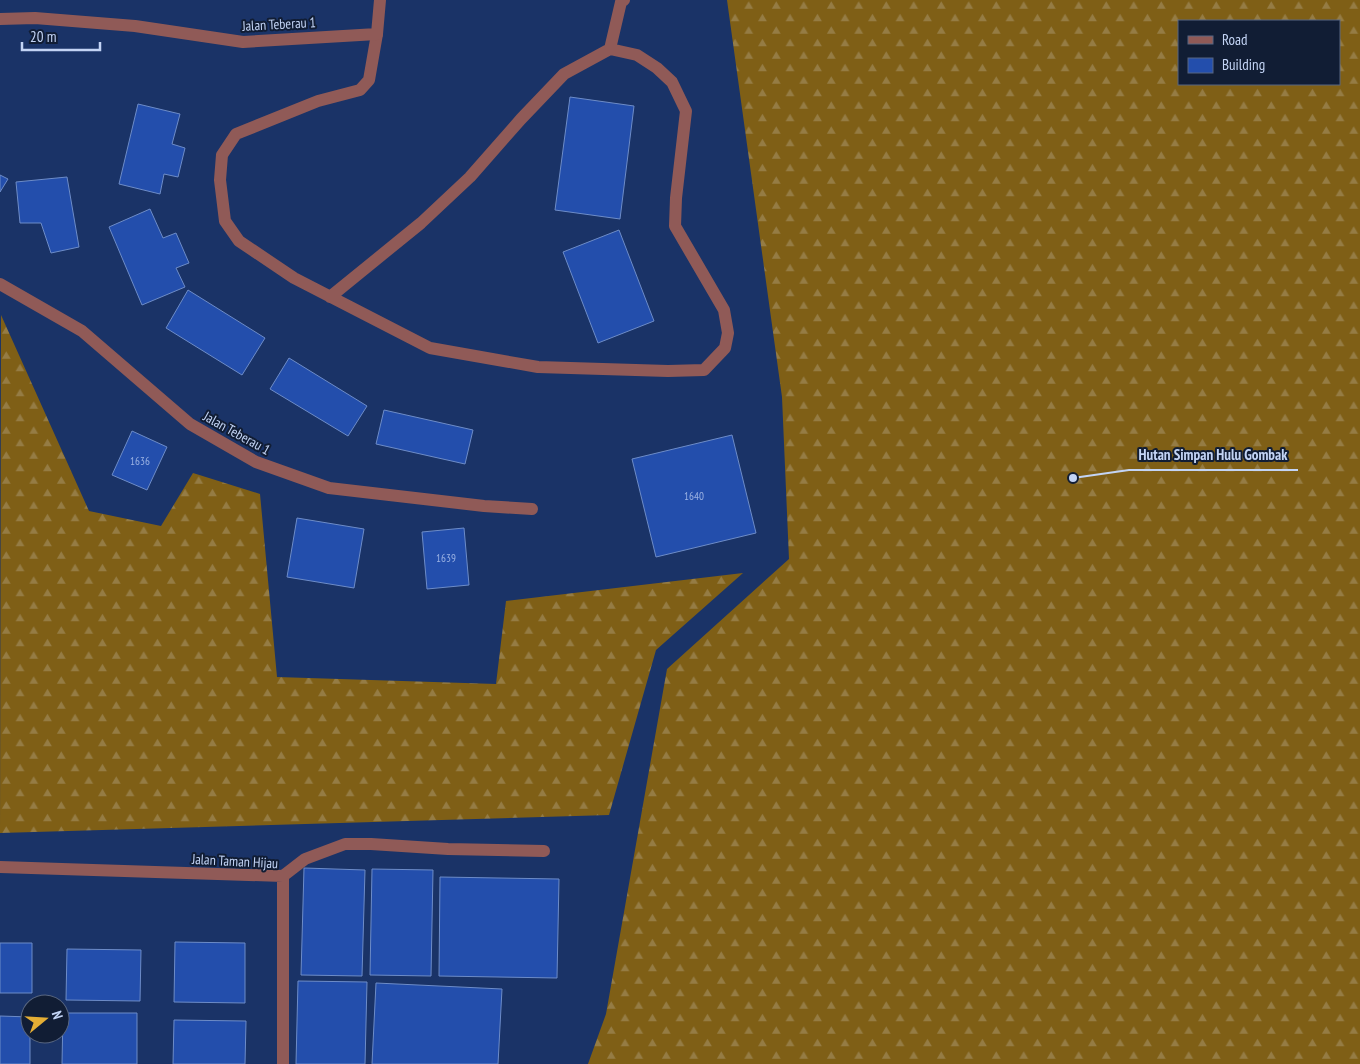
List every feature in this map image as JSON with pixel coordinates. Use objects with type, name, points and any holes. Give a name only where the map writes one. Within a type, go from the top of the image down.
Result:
[{"type":"street","points":[[330,297],[422,223],[470,177],[564,74],[610,49],[637,55],[657,68],[672,82],[686,111],[676,198],[675,226],[724,310],[728,333],[725,348],[704,370],[538,368],[430,348],[330,297],[294,278],[239,242],[225,221],[220,180],[222,155],[236,134],[318,101],[360,90],[369,80],[377,34],[380,0]]},
{"type":"street","points":[[610,49],[621,2],[624,0]]},
{"type":"street","name":"Jalan Teberau 1","points":[[0,19],[35,18],[136,26],[243,42],[377,34]]},
{"type":"street","name":"Jalan Teberau 1","points":[[0,284],[82,331],[190,424],[256,462],[329,488],[484,506],[532,509]]},
{"type":"street","points":[[283,876],[305,859],[346,844],[544,851]]},
{"type":"street","name":"Jalan Taman Hijau","points":[[0,867],[283,876],[283,1064]]},
{"type":"green space","points":[[727,0],[1360,0],[1360,1064],[588,1064],[606,1014],[667,669],[789,559],[782,397]]},
{"type":"green space","points":[[1,315],[89,511],[161,526],[193,473],[260,494],[277,677],[496,684],[506,601],[743,573],[656,650],[609,815],[0,833]]},
{"type":"building","points":[[570,97],[634,106],[620,219],[555,210]]},
{"type":"building","points":[[138,104],[180,114],[172,144],[185,148],[178,177],[164,174],[160,194],[119,184]]},
{"type":"building","points":[[0,175],[8,179],[0,192]]},
{"type":"building","points":[[67,177],[79,247],[51,253],[41,223],[20,223],[16,182]]},
{"type":"building","points":[[150,209],[163,238],[176,233],[189,263],[176,268],[185,287],[142,305],[109,227]]},
{"type":"building","points":[[619,230],[654,321],[598,343],[563,252]]},
{"type":"building","points":[[188,290],[265,338],[242,375],[166,328]]},
{"type":"building","points":[[289,358],[367,406],[348,436],[270,389]]},
{"type":"building","points":[[384,410],[473,430],[465,464],[376,444]]},
{"type":"building","points":[[132,431],[167,447],[147,490],[112,475]]},
{"type":"building","points":[[732,435],[756,533],[656,557],[632,459]]},
{"type":"building","points":[[297,518],[364,529],[354,588],[287,577]]},
{"type":"building","points":[[464,528],[469,585],[427,589],[422,532]]},
{"type":"building","points":[[304,868],[365,870],[362,976],[301,975]]},
{"type":"building","points":[[372,869],[433,870],[431,976],[370,975]]},
{"type":"building","points":[[440,877],[559,879],[557,978],[439,976]]},
{"type":"building","points":[[175,942],[245,943],[245,1003],[174,1002]]},
{"type":"building","points":[[0,943],[32,943],[32,993],[0,993]]},
{"type":"building","points":[[67,949],[141,950],[140,1001],[70,1000],[70,994],[66,994]]},
{"type":"building","points":[[298,981],[367,982],[365,1064],[296,1064]]},
{"type":"building","points":[[376,983],[502,989],[498,1064],[372,1064]]},
{"type":"building","points":[[70,1013],[137,1013],[137,1064],[62,1064],[62,1044],[70,1044]]},
{"type":"building","points":[[0,1016],[20,1017],[20,1044],[30,1044],[30,1064],[0,1064]]},
{"type":"building","points":[[174,1020],[246,1021],[245,1064],[173,1064]]},
{"type":"place","name":"Hutan Simpan Hulu Gombak","points":[[1073,478]]}]
